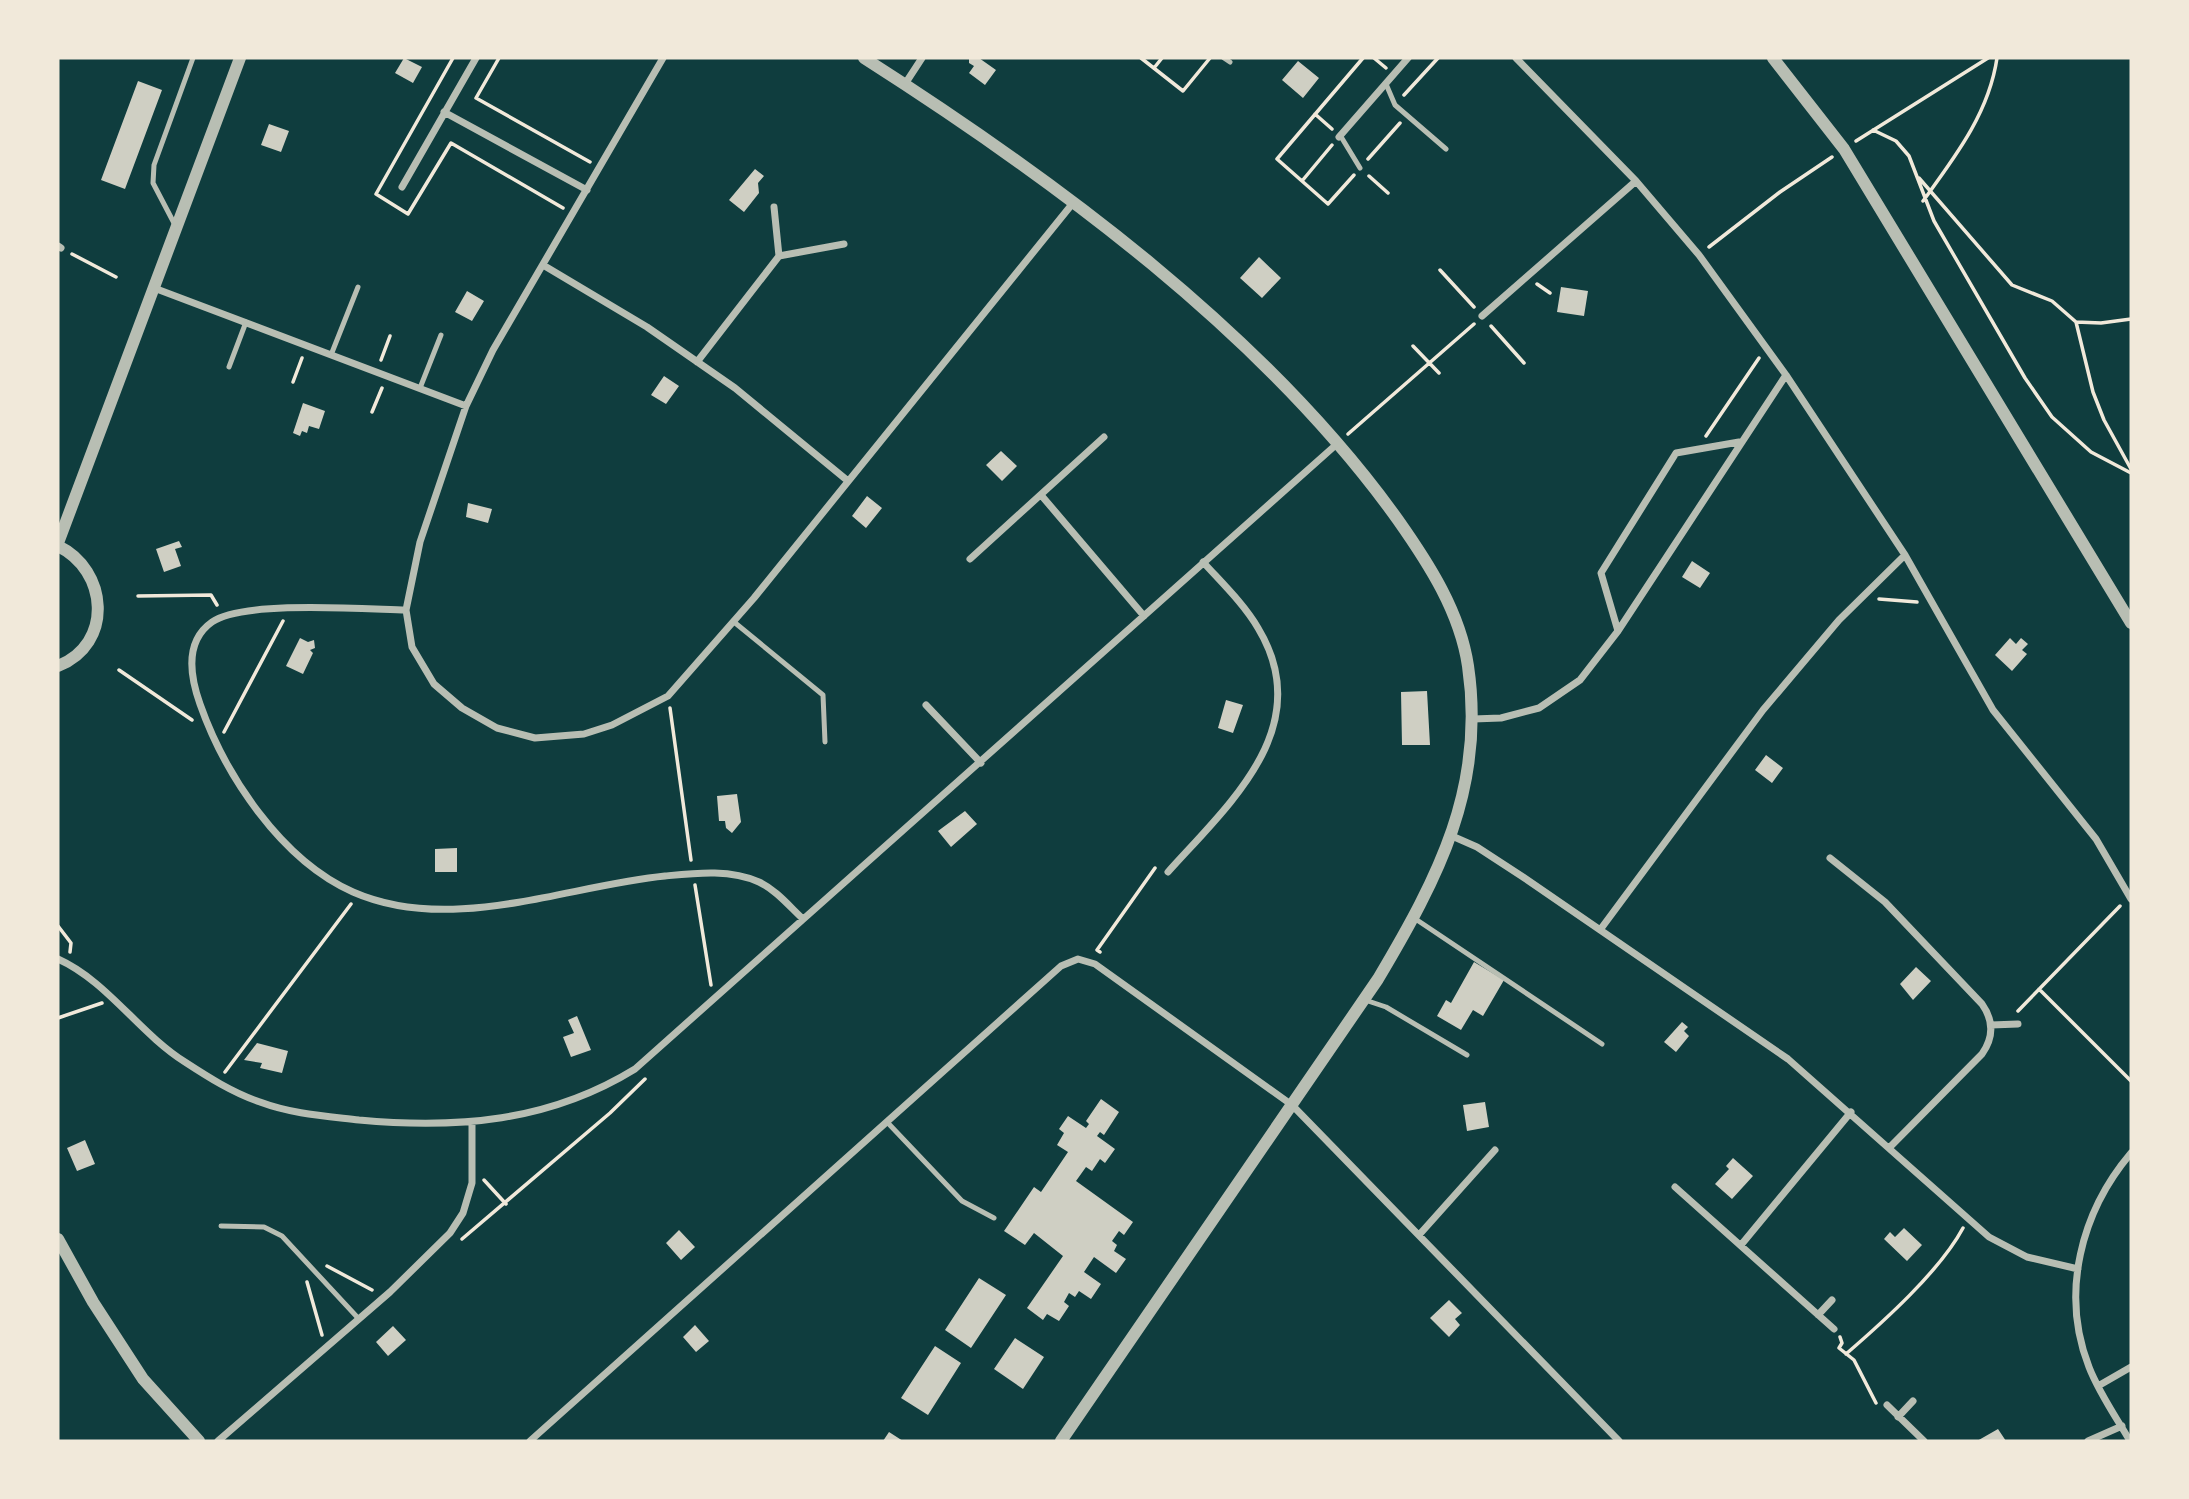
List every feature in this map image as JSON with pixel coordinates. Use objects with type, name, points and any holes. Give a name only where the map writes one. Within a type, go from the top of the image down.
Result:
[{"type":"street","points":[[58,666],[78,654],[89,641],[96,627],[99,605],[89,572],[75,556],[58,545],[240,58]]},
{"type":"street","points":[[402,187],[476,58]]},
{"type":"street","points":[[663,58],[493,350],[466,406],[420,542],[405,610],[412,647],[434,684],[462,708],[497,728],[535,738],[584,734],[612,725],[668,696],[734,622],[1073,203]]},
{"type":"street","points":[[864,58],[1073,203],[1222,326],[1338,442],[1408,534],[1448,603],[1468,663],[1473,719],[1471,759],[1452,836],[1414,918],[1292,1105],[1061,1441]]},
{"type":"street","points":[[905,84],[922,58]]},
{"type":"street","points":[[1340,136],[1408,58]]},
{"type":"street","points":[[1516,58],[1636,181],[1699,255],[1786,375],[1905,555],[2006,729],[2096,839],[2131,898]]},
{"type":"street","points":[[1773,58],[1844,149],[2131,623]]},
{"type":"street","points":[[444,112],[587,190]]},
{"type":"street","points":[[1482,316],[1636,181]]},
{"type":"street","points":[[774,207],[779,256]]},
{"type":"street","points":[[697,362],[779,256],[844,244]]},
{"type":"street","points":[[543,265],[647,327],[735,388],[848,481]]},
{"type":"street","points":[[154,288],[466,406]]},
{"type":"street","points":[[1473,719],[1525,713],[1552,701],[1580,680],[1618,631],[1739,442],[1786,375]]},
{"type":"street","points":[[971,559],[1104,437]]},
{"type":"street","points":[[58,959],[70,964],[174,1055],[217,1082],[260,1102],[300,1114],[395,1123],[472,1123],[551,1109],[581,1098],[635,1069],[981,764],[1338,442]]},
{"type":"street","points":[[1618,631],[1601,573],[1676,453],[1739,442]]},
{"type":"street","points":[[1041,495],[1144,616]]},
{"type":"street","points":[[1600,930],[1763,710],[1860,598],[1905,555]]},
{"type":"street","points":[[1168,872],[1244,788],[1273,731],[1277,706],[1278,677],[1273,658],[1258,627],[1203,562]]},
{"type":"street","points":[[405,610],[289,609],[223,616],[200,634],[191,663],[196,693],[211,733],[233,776],[268,822],[331,880],[359,894],[416,906],[464,907],[545,897],[627,879],[693,873],[727,874],[757,881],[774,892],[803,919]]},
{"type":"street","points":[[926,705],[981,764]]},
{"type":"street","points":[[1452,836],[1477,847],[1778,1052],[1851,1112],[1967,1220],[1999,1244],[2027,1257],[2078,1269]]},
{"type":"street","points":[[1830,858],[1885,902],[1982,1004],[1991,1025],[1990,1041],[1982,1054],[1890,1147]]},
{"type":"street","points":[[530,1441],[1061,966],[1079,960],[1095,964],[1292,1105],[1619,1441]]},
{"type":"street","points":[[1991,1025],[2018,1024]]},
{"type":"street","points":[[1741,1245],[1851,1112]]},
{"type":"street","points":[[218,1441],[436,1248],[463,1213],[473,1167],[472,1123]]},
{"type":"street","points":[[1419,1235],[1495,1150]]},
{"type":"street","points":[[2130,1441],[2098,1386],[2079,1330],[2078,1269],[2084,1235],[2096,1203],[2131,1153]]},
{"type":"street","points":[[1675,1187],[1834,1329]]},
{"type":"street","points":[[58,1239],[143,1379],[199,1441]]},
{"type":"street","points":[[1818,1315],[1832,1300]]},
{"type":"street","points":[[2098,1386],[2131,1367]]},
{"type":"street","points":[[1898,1417],[1913,1401]]},
{"type":"street","points":[[1887,1405],[1924,1441]]},
{"type":"street","points":[[2088,1441],[2122,1426]]},
{"type":"lane","points":[[177,228],[153,183],[154,165],[193,58]]},
{"type":"lane","points":[[1224,58],[1230,62]]},
{"type":"lane","points":[[1386,84],[1395,105],[1446,149]]},
{"type":"lane","points":[[1340,136],[1360,168]]},
{"type":"lane","points":[[331,355],[358,287]]},
{"type":"lane","points":[[229,367],[246,322]]},
{"type":"lane","points":[[420,388],[441,335]]},
{"type":"lane","points":[[734,622],[823,695],[825,742]]},
{"type":"lane","points":[[1414,918],[1602,1044]]},
{"type":"lane","points":[[1363,999],[1386,1007],[1467,1055]]},
{"type":"lane","points":[[887,1122],[961,1201],[994,1218]]},
{"type":"lane","points":[[221,1226],[264,1227],[282,1236],[358,1318]]},
{"type":"path","points":[[453,58],[376,194],[408,214],[451,143],[574,214]]},
{"type":"path","points":[[499,58],[477,98],[600,168]]},
{"type":"path","points":[[1140,58],[1184,91],[1210,58]]},
{"type":"path","points":[[1154,68],[1162,58]]},
{"type":"path","points":[[1395,105],[1437,58]]},
{"type":"path","points":[[1923,201],[1975,123],[1992,83],[1997,58]]},
{"type":"path","points":[[1302,181],[1340,136],[1315,114]]},
{"type":"path","points":[[1873,130],[1902,147],[1916,174],[2012,285],[2052,301],[2076,322],[2093,392],[2131,471]]},
{"type":"path","points":[[1360,168],[1388,193]]},
{"type":"path","points":[[1916,174],[1923,201],[2018,367],[2052,416],[2091,452],[2131,471]]},
{"type":"path","points":[[59,247],[117,277]]},
{"type":"path","points":[[1338,442],[1482,316]]},
{"type":"path","points":[[2076,322],[2101,323],[2131,319]]},
{"type":"path","points":[[376,372],[390,336]]},
{"type":"path","points":[[293,382],[306,345]]},
{"type":"path","points":[[1413,346],[1439,373]]},
{"type":"path","points":[[1697,449],[1766,348]]},
{"type":"path","points":[[372,412],[387,376]]},
{"type":"path","points":[[138,596],[211,595],[223,616]]},
{"type":"path","points":[[1860,598],[1933,603]]},
{"type":"path","points":[[217,746],[289,609]]},
{"type":"path","points":[[119,670],[211,733]]},
{"type":"path","points":[[668,696],[714,1000]]},
{"type":"path","points":[[1095,964],[1103,954],[1097,950],[1152,872],[1160,865],[1168,872]]},
{"type":"path","points":[[217,1082],[359,894]]},
{"type":"path","points":[[2004,1024],[2131,898]]},
{"type":"path","points":[[58,926],[71,943],[70,964]]},
{"type":"path","points":[[2039,989],[2131,1081]]},
{"type":"path","points":[[58,1018],[112,1000]]},
{"type":"path","points":[[436,1248],[462,1239],[506,1204],[645,1079],[662,1045]]},
{"type":"path","points":[[473,1167],[506,1204]]},
{"type":"path","points":[[1846,1354],[1875,1330],[1951,1248],[1967,1220]]},
{"type":"path","points":[[300,1255],[305,1254],[384,1296]]},
{"type":"path","points":[[307,1282],[326,1347]]},
{"type":"path","points":[[1834,1329],[1842,1343],[1839,1348],[1854,1360],[1873,1401],[1881,1407],[1887,1405]]},
{"type":"building","points":[[404,58],[422,67],[413,83],[395,73]]},
{"type":"building","points":[[969,58],[979,58],[996,70],[985,85],[969,73],[974,66],[969,63]]},
{"type":"building","points":[[1298,61],[1319,78],[1303,98],[1282,80]]},
{"type":"building","points":[[138,81],[162,90],[125,189],[101,180]]},
{"type":"building","points":[[269,124],[289,131],[281,152],[261,145]]},
{"type":"building","points":[[755,169],[764,176],[758,183],[759,193],[744,212],[729,200]]},
{"type":"building","points":[[1259,257],[1281,278],[1262,298],[1240,278]]},
{"type":"building","points":[[1561,287],[1588,291],[1584,316],[1557,312]]},
{"type":"building","points":[[467,291],[484,301],[472,321],[455,312]]},
{"type":"building","points":[[664,376],[679,386],[666,404],[651,395]]},
{"type":"building","points":[[303,403],[325,411],[319,429],[309,426],[307,433],[302,431],[300,436],[293,433]]},
{"type":"building","points":[[1001,451],[1017,466],[1002,481],[986,465]]},
{"type":"building","points":[[867,496],[882,508],[866,528],[852,516]]},
{"type":"building","points":[[468,503],[492,509],[488,523],[466,517]]},
{"type":"building","points":[[179,541],[182,547],[175,549],[181,566],[164,572],[156,549]]},
{"type":"building","points":[[1692,561],[1710,573],[1700,588],[1682,577]]},
{"type":"building","points":[[300,638],[308,642],[314,640],[315,648],[310,650],[313,653],[303,674],[286,666]]},
{"type":"building","points":[[2010,638],[2016,644],[2021,638],[2028,644],[2022,650],[2027,654],[2012,671],[1995,655]]},
{"type":"building","points":[[1427,691],[1430,745],[1402,745],[1401,692]]},
{"type":"building","points":[[1226,700],[1243,705],[1233,733],[1218,728]]},
{"type":"building","points":[[1766,755],[1783,768],[1772,783],[1755,770]]},
{"type":"building","points":[[737,794],[741,822],[732,833],[726,828],[725,821],[719,821],[717,796]]},
{"type":"building","points":[[965,811],[977,824],[951,847],[938,831]]},
{"type":"building","points":[[457,848],[457,872],[435,872],[435,849]]},
{"type":"building","points":[[1474,962],[1504,980],[1483,1016],[1473,1010],[1461,1030],[1437,1016],[1446,1000],[1451,1003]]},
{"type":"building","points":[[1916,967],[1931,981],[1913,1000],[1900,984]]},
{"type":"building","points":[[577,1016],[591,1050],[571,1057],[563,1037],[574,1033],[568,1020]]},
{"type":"building","points":[[1682,1022],[1688,1027],[1684,1031],[1689,1036],[1676,1052],[1664,1042]]},
{"type":"building","points":[[257,1043],[288,1051],[282,1073],[260,1068],[262,1063],[244,1060]]},
{"type":"building","points":[[1101,1099],[1119,1112],[1104,1135],[1100,1132],[1097,1136],[1115,1149],[1105,1163],[1100,1159],[1092,1171],[1086,1167],[1076,1181],[1133,1222],[1124,1235],[1119,1231],[1112,1241],[1117,1245],[1114,1251],[1126,1259],[1116,1273],[1094,1257],[1084,1272],[1101,1284],[1091,1299],[1079,1291],[1075,1297],[1069,1293],[1064,1302],[1069,1306],[1059,1321],[1047,1314],[1043,1320],[1027,1308],[1063,1256],[1034,1233],[1025,1245],[1004,1231],[1034,1187],[1041,1192],[1068,1152],[1057,1145],[1064,1133],[1059,1129],[1068,1116],[1086,1128],[1089,1124],[1086,1121]]},
{"type":"building","points":[[1485,1102],[1489,1127],[1467,1131],[1463,1105]]},
{"type":"building","points":[[85,1140],[95,1164],[77,1171],[67,1148]]},
{"type":"building","points":[[1733,1158],[1753,1176],[1732,1199],[1715,1184],[1729,1169],[1726,1166]]},
{"type":"building","points":[[1904,1228],[1922,1245],[1907,1261],[1884,1239],[1890,1232],[1895,1237]]},
{"type":"building","points":[[679,1230],[695,1247],[681,1260],[666,1243]]},
{"type":"building","points":[[979,1278],[1006,1295],[971,1348],[945,1330]]},
{"type":"building","points":[[1449,1300],[1462,1313],[1455,1319],[1460,1325],[1449,1337],[1430,1318]]},
{"type":"building","points":[[695,1325],[709,1341],[696,1352],[683,1337]]},
{"type":"building","points":[[393,1326],[406,1340],[388,1356],[376,1342]]},
{"type":"building","points":[[1015,1338],[1044,1357],[1023,1389],[994,1369]]},
{"type":"building","points":[[935,1346],[961,1363],[928,1415],[901,1398]]},
{"type":"building","points":[[1998,1429],[2006,1441],[1977,1441]]},
{"type":"building","points":[[889,1432],[903,1441],[883,1441]]}]
